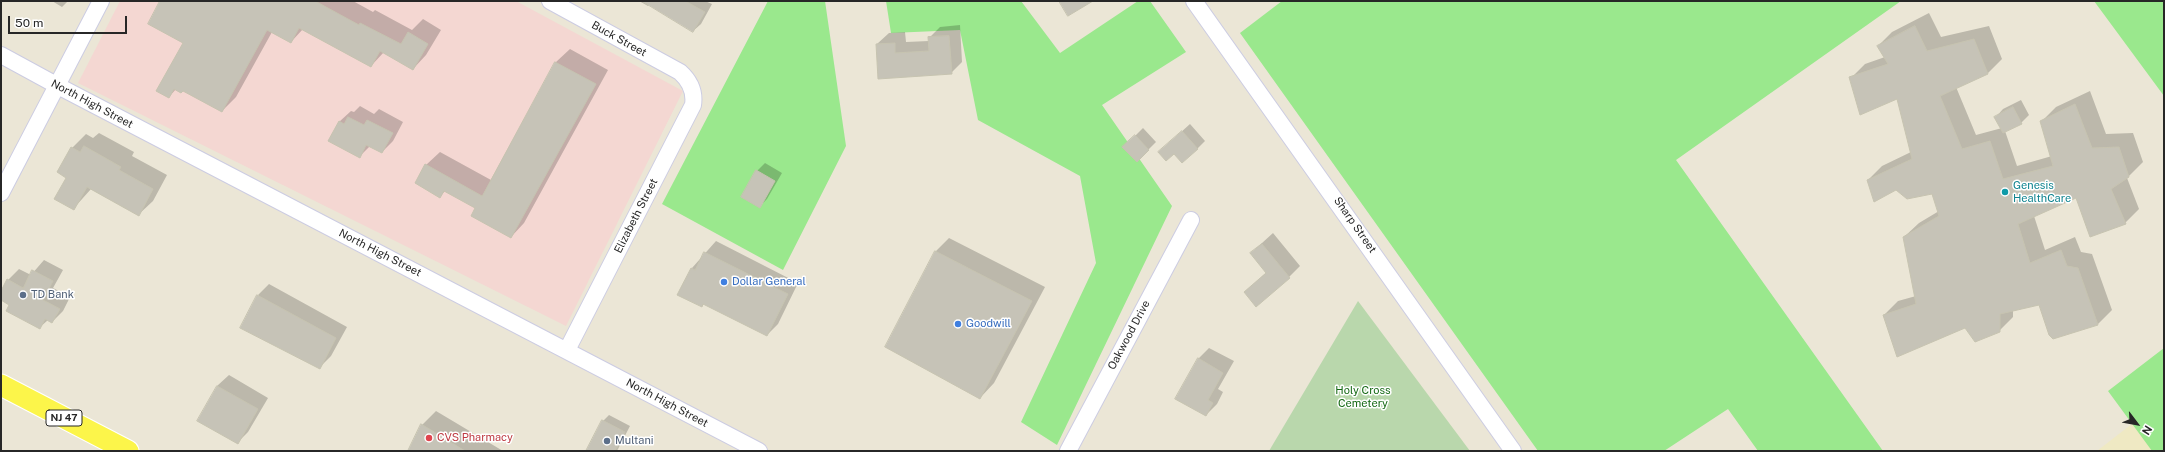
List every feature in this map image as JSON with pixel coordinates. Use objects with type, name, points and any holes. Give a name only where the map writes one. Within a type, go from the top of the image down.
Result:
[{"type":"main road","name":"NJ 47","points":[[1,385],[128,451]]},
{"type":"street","points":[[1,193],[101,1]]},
{"type":"street","name":"Buck Street","points":[[550,1],[680,72],[687,79]]},
{"type":"street","name":"Sharp Street","points":[[1194,1],[1513,451]]},
{"type":"street","name":"North High Street","points":[[1,55],[759,451]]},
{"type":"street","name":"Elizabeth Street","points":[[567,350],[693,106],[693,91],[687,79]]},
{"type":"street","name":"Oakwood Drive","points":[[1068,451],[1191,220]]},
{"type":"shaded area","points":[[120,1],[516,1],[683,91],[566,326],[78,83]]},
{"type":"shaded area","points":[[2164,399],[2164,451],[2097,451]]},
{"type":"green space","points":[[768,1],[825,1],[846,146],[783,270],[662,204]]},
{"type":"green space","points":[[886,1],[1021,1],[1060,53],[1138,1],[1150,1],[1186,52],[1102,105],[1172,206],[1057,445],[1021,422],[1096,263],[1080,176],[978,120],[960,30],[891,33]]},
{"type":"green space","points":[[1282,1],[1901,1],[1676,160],[1883,451],[1758,451],[1728,409],[1664,451],[1538,451],[1240,33]]},
{"type":"green space","points":[[2094,1],[2164,1],[2164,96]]},
{"type":"green space","name":"Holy Cross Cemetery","points":[[1358,301],[1470,451],[1269,451]]},
{"type":"green space","points":[[2164,348],[2164,451],[2152,451],[2108,391]]},
{"type":"building","points":[[160,1],[315,1],[359,25],[360,23],[401,44],[408,32],[428,44],[413,70],[380,51],[371,67],[299,28],[291,43],[267,30],[222,112],[183,91],[181,93],[174,89],[169,98],[156,91],[183,43],[148,24]]},
{"type":"building","points":[[642,1],[685,1],[705,12],[693,32]]},
{"type":"building","points":[[1059,1],[1093,1],[1068,16]]},
{"type":"building","name":"Genesis HealthCare","points":[[1915,26],[1927,51],[1974,39],[1988,74],[1940,96],[1962,149],[1990,141],[2003,179],[2053,166],[2040,121],[2075,104],[2092,148],[2119,147],[2129,177],[2111,189],[2126,224],[2090,237],[2076,198],[2018,224],[2030,263],[2061,250],[2067,266],[2078,268],[2098,325],[2053,339],[2049,335],[2039,305],[2000,314],[2000,332],[1975,342],[1965,328],[1897,357],[1883,315],[1916,304],[1903,237],[1939,216],[1932,194],[1907,199],[1896,190],[1874,202],[1867,180],[1912,159],[1897,99],[1860,115],[1849,77],[1888,64],[1877,46]]},
{"type":"building","points":[[949,36],[952,74],[878,79],[876,44],[895,43],[895,53],[929,51],[928,37]]},
{"type":"building","points":[[555,62],[596,84],[511,238],[471,216],[475,208],[444,191],[440,198],[415,183],[425,164],[482,196]]},
{"type":"building","points":[[2013,107],[2022,124],[2003,133],[1994,117]]},
{"type":"building","points":[[348,117],[364,125],[367,120],[393,133],[382,153],[366,145],[360,158],[328,141],[339,121],[344,124]]},
{"type":"building","points":[[1182,131],[1198,149],[1182,163],[1174,154],[1166,161],[1158,152]]},
{"type":"building","points":[[1135,135],[1149,150],[1137,162],[1122,147]]},
{"type":"building","points":[[84,146],[121,167],[119,170],[153,189],[139,216],[87,187],[74,210],[54,199],[66,178],[57,172],[71,147],[80,152]]},
{"type":"building","points":[[756,170],[775,181],[760,208],[741,197]]},
{"type":"building","points":[[1262,244],[1290,278],[1256,307],[1244,292],[1266,273],[1250,253]]},
{"type":"building","name":"Goodwill","points":[[935,251],[1032,301],[980,399],[885,347]]},
{"type":"building","name":"Dollar General","points":[[704,252],[788,294],[767,336],[703,304],[702,307],[677,295],[691,268],[695,270]]},
{"type":"building","name":"TD Bank","points":[[32,270],[53,281],[43,300],[60,309],[52,323],[45,319],[40,329],[6,311],[9,305],[1,300],[1,291],[7,279],[23,288]]},
{"type":"building","points":[[257,295],[336,338],[320,369],[240,328]]},
{"type":"building","points":[[1198,358],[1223,373],[1208,400],[1213,403],[1206,416],[1175,399]]},
{"type":"building","points":[[217,386],[258,409],[238,444],[197,421]]},
{"type":"building","points":[[602,420],[625,432],[615,451],[586,451]]},
{"type":"building","name":"CVS Pharmacy","points":[[421,424],[465,451],[408,451]]},
{"type":"place","name":"Genesis HealthCare","points":[[2005,192]]},
{"type":"place","name":"Dollar General","points":[[724,282]]},
{"type":"place","name":"TD Bank","points":[[23,295]]},
{"type":"place","name":"Goodwill","points":[[958,324]]},
{"type":"place","name":"CVS Pharmacy","points":[[429,438]]},
{"type":"place","name":"Multani","points":[[607,441]]}]
